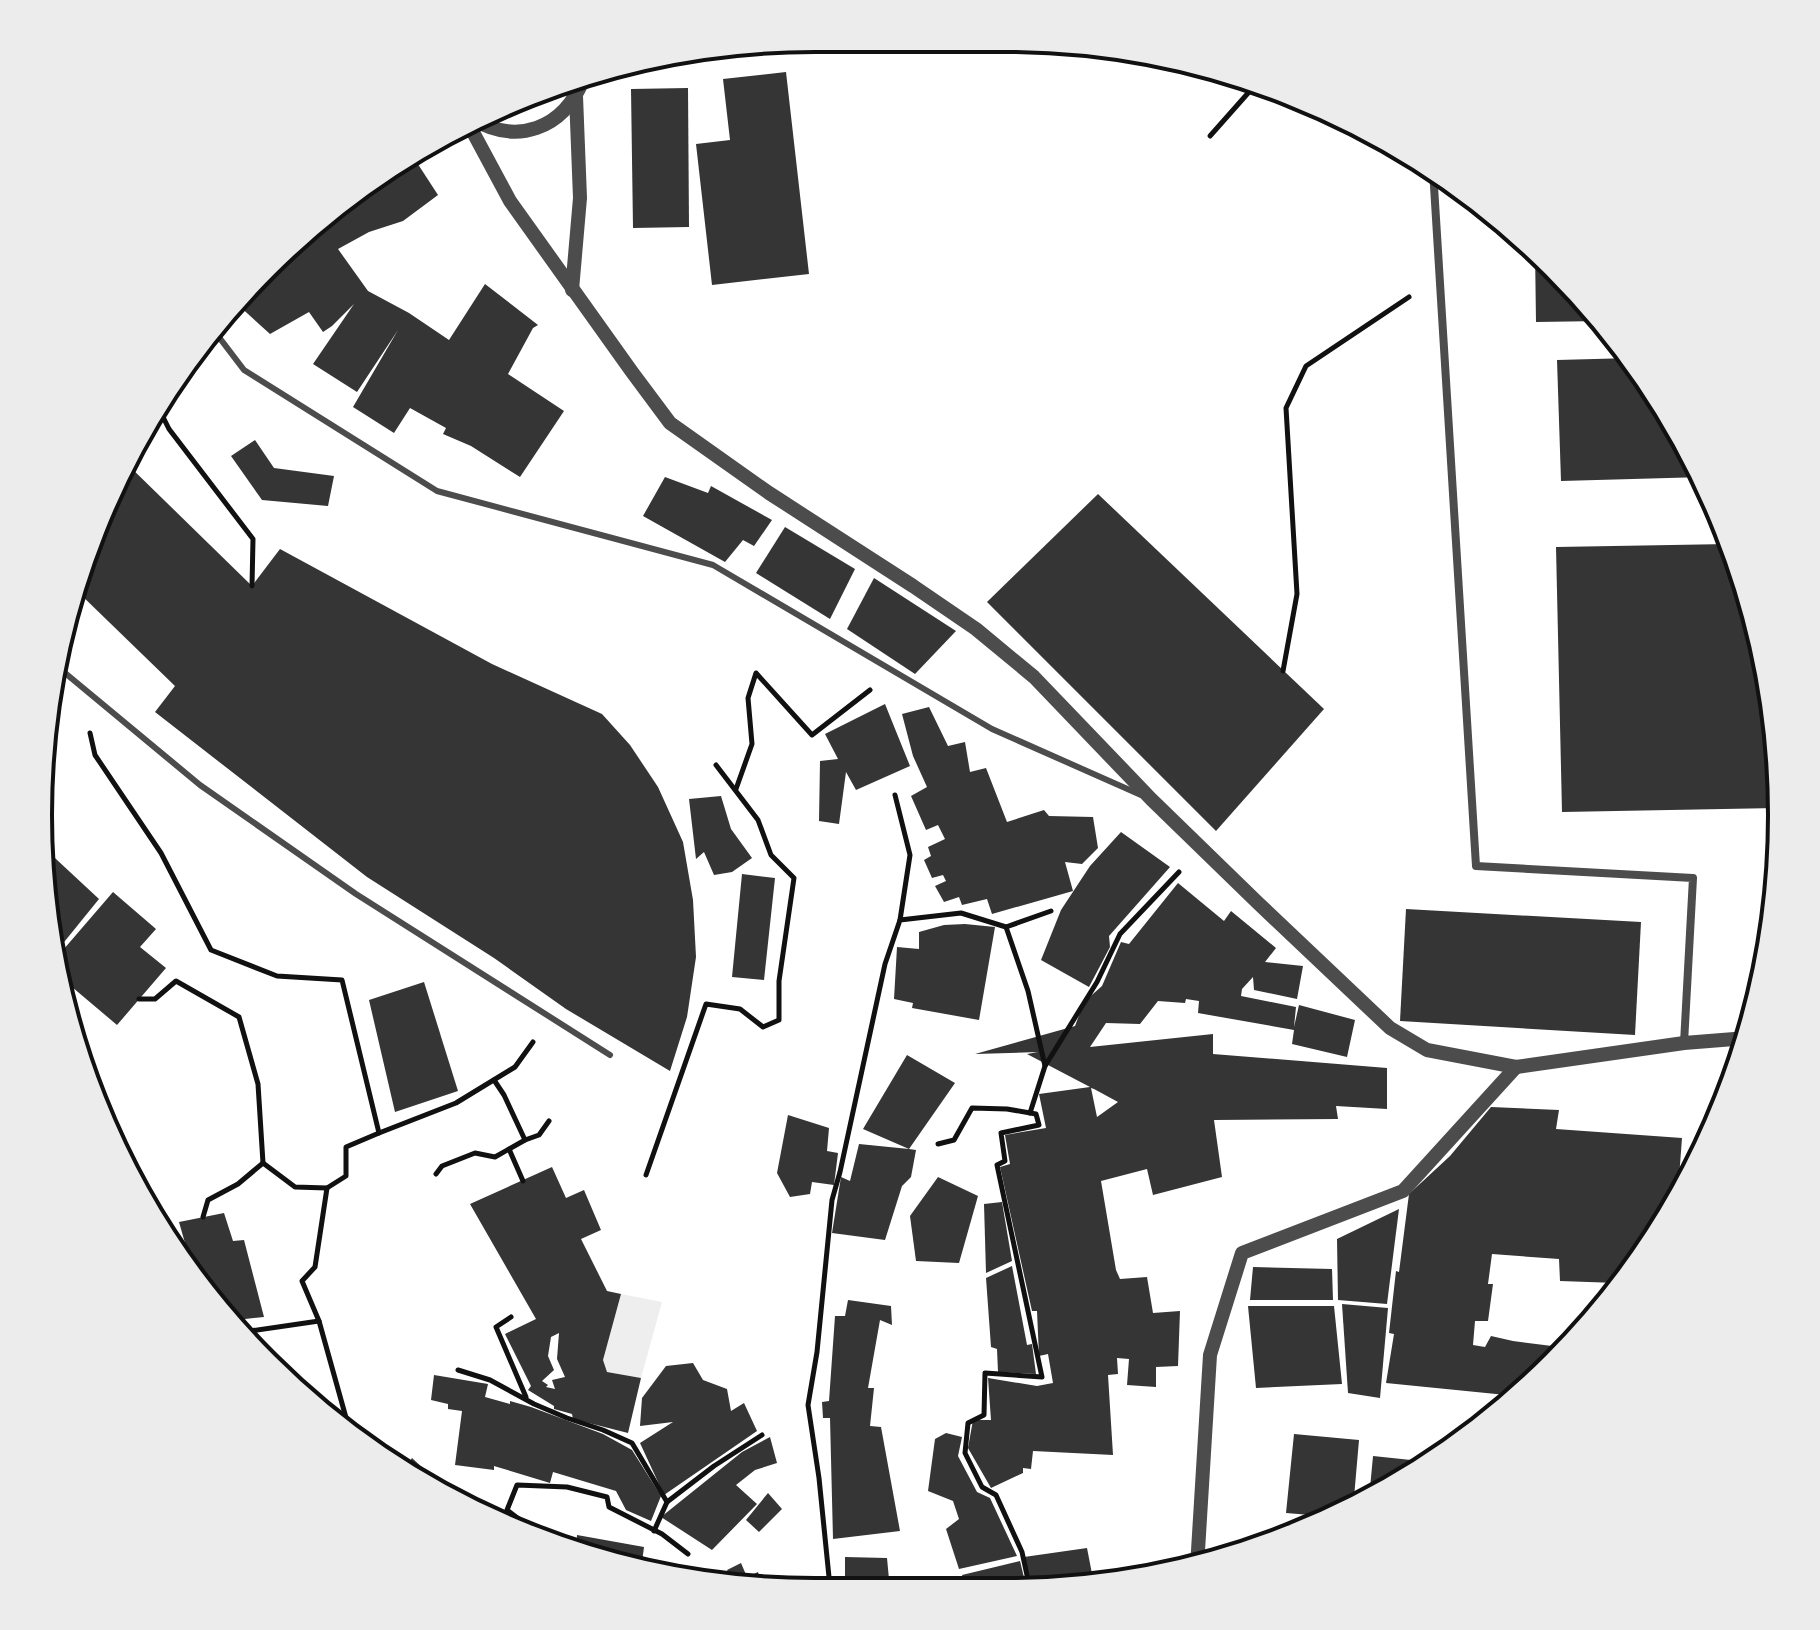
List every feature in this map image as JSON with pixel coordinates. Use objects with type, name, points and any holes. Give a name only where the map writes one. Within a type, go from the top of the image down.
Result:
[{"type":"street","points":[[486,127],[511,132],[537,128],[560,116],[579,89]]},
{"type":"street","points":[[572,290],[580,198],[576,96]]},
{"type":"street","points":[[475,132],[510,201],[670,423],[769,493],[976,629],[1034,677],[1151,799],[1390,1028],[1427,1050],[1516,1067],[1684,1043],[1734,1039]]},
{"type":"street","points":[[1434,184],[1476,866],[1693,878],[1684,1043]]},
{"type":"street","points":[[1198,1553],[1210,1355],[1242,1253],[1403,1191],[1516,1067]]},
{"type":"lane","points":[[220,338],[244,370],[437,491],[713,565],[992,729],[1151,799]]},
{"type":"lane","points":[[66,673],[213,794],[356,894],[610,1055]]},
{"type":"path","points":[[1210,136],[1249,92]]},
{"type":"path","points":[[1283,671],[1297,594],[1286,408],[1306,366],[1439,277]]},
{"type":"path","points":[[164,418],[253,539],[252,586]]},
{"type":"path","points":[[735,790],[752,744],[748,698],[756,673],[812,735],[894,670]]},
{"type":"path","points":[[80,685],[95,755],[161,853],[211,950],[277,976],[342,980],[379,1133]]},
{"type":"path","points":[[646,1175],[706,1004],[740,1009],[763,1027],[779,1020],[779,981],[794,878],[771,855],[758,820],[716,765]]},
{"type":"path","points":[[828,1578],[819,1478],[808,1405],[817,1352],[832,1200],[885,964],[900,920],[910,855],[895,795]]},
{"type":"path","points":[[1030,1113],[1045,1066],[1097,982],[1120,934],[1201,848]]},
{"type":"path","points":[[900,920],[961,913],[1006,927],[1051,911]]},
{"type":"path","points":[[1006,927],[1028,991],[1045,1066]]},
{"type":"path","points":[[139,999],[155,999],[176,981],[239,1017],[258,1084],[263,1163],[295,1187],[327,1188],[346,1176],[346,1147],[456,1103],[515,1067],[551,1017]]},
{"type":"path","points":[[494,1080],[525,1140]]},
{"type":"path","points":[[938,1144],[954,1140],[972,1108],[1036,1114],[1039,1125],[1001,1133],[1005,1161],[997,1165],[1042,1377],[985,1373],[984,1415],[968,1423],[965,1453],[982,1487],[996,1495],[1022,1552],[1027,1577]]},
{"type":"path","points":[[436,1174],[442,1166],[475,1153],[495,1157],[539,1135],[549,1121]]},
{"type":"path","points":[[509,1149],[523,1181]]},
{"type":"path","points":[[203,1217],[208,1200],[238,1184],[263,1163]]},
{"type":"path","points":[[327,1188],[315,1267],[302,1281],[319,1321],[345,1416]]},
{"type":"path","points":[[511,1317],[496,1327],[526,1398]]},
{"type":"path","points":[[253,1331],[319,1321]]},
{"type":"path","points":[[458,1370],[490,1380],[556,1413],[632,1443],[667,1502]]},
{"type":"path","points":[[654,1531],[667,1502],[762,1435]]},
{"type":"path","points":[[515,1516],[507,1510],[517,1485],[567,1487],[607,1497],[609,1507],[662,1534],[688,1554]]},
{"type":"shaded area","points":[[621,1294],[662,1302],[641,1378],[607,1372],[603,1360]]},
{"type":"building","points":[[786,72],[809,274],[712,285],[696,144],[730,140],[723,79]]},
{"type":"building","points":[[688,88],[689,227],[633,228],[631,89]]},
{"type":"building","points":[[418,164],[438,195],[403,221],[369,232],[338,249],[368,291],[449,340],[485,284],[538,325],[533,328],[508,374],[564,411],[520,477],[471,446],[443,434],[446,428],[410,408],[394,433],[353,407],[398,330],[357,392],[313,364],[354,304],[323,332],[309,312],[270,334],[243,310],[312,241]]},
{"type":"building","points":[[1535,266],[1586,321],[1536,322]]},
{"type":"building","points":[[1615,358],[1666,434],[1689,477],[1561,481],[1557,360]]},
{"type":"building","points":[[255,440],[274,468],[334,476],[328,506],[262,500],[231,456]]},
{"type":"building","points":[[134,471],[252,586],[280,549],[492,664],[602,714],[630,745],[658,787],[683,842],[693,900],[696,957],[687,1017],[670,1071],[566,1009],[494,958],[367,877],[155,712],[175,686],[84,598],[110,523]]},
{"type":"building","points":[[665,477],[708,493],[711,486],[772,520],[754,546],[743,540],[725,562],[643,516]]},
{"type":"building","points":[[1098,494],[1324,709],[1216,831],[987,602]]},
{"type":"building","points":[[785,527],[855,569],[830,619],[756,573]]},
{"type":"building","points":[[1718,544],[1742,618],[1753,666],[1761,715],[1768,808],[1562,812],[1556,547]]},
{"type":"building","points":[[874,578],[956,631],[915,674],[847,629]]},
{"type":"building","points":[[885,704],[910,766],[856,790],[846,772],[839,824],[819,821],[820,761],[838,759],[825,734]]},
{"type":"building","points":[[929,707],[948,746],[965,742],[970,772],[986,768],[1007,822],[1044,810],[1049,816],[1093,817],[1098,848],[1082,864],[1065,862],[1073,891],[992,914],[987,899],[962,905],[959,897],[944,902],[935,886],[946,881],[943,875],[932,878],[924,860],[931,856],[928,847],[945,839],[938,825],[926,830],[911,796],[927,787],[913,756],[902,714]]},
{"type":"building","points":[[721,796],[731,829],[752,858],[732,872],[714,875],[704,852],[696,859],[689,799]]},
{"type":"building","points":[[1121,832],[1170,867],[1109,936],[1110,947],[1089,987],[1041,960],[1061,910],[1090,866]]},
{"type":"building","points":[[54,857],[99,899],[64,943]]},
{"type":"building","points":[[742,874],[775,878],[764,980],[732,977]]},
{"type":"building","points":[[1178,883],[1224,921],[1231,911],[1276,948],[1265,962],[1303,966],[1297,999],[1254,990],[1253,977],[1242,989],[1241,996],[1296,1007],[1294,1027],[1299,1005],[1355,1020],[1347,1057],[1292,1044],[1294,1030],[1198,1013],[1199,1001],[1186,999],[1185,1003],[1158,1001],[1140,1024],[1106,1023],[1090,1047],[1213,1034],[1213,1054],[1387,1068],[1387,1109],[1336,1106],[1338,1119],[1214,1120],[1222,1177],[1153,1195],[1147,1169],[1101,1181],[1120,1279],[1147,1277],[1153,1313],[1180,1311],[1178,1366],[1156,1367],[1156,1387],[1127,1385],[1129,1359],[1117,1358],[1118,1374],[1108,1375],[1113,1455],[1033,1451],[1031,1469],[1023,1468],[1023,1473],[991,1488],[968,1448],[973,1420],[991,1420],[988,1378],[1037,1386],[1053,1383],[1048,1354],[1039,1356],[1037,1311],[1032,1311],[1000,1167],[1010,1164],[1005,1135],[1046,1128],[1039,1094],[1090,1087],[1027,1054],[1038,1052],[975,1054],[1075,1026],[1084,1002],[1102,986],[1121,942],[1129,944]],"holes":[[[1091,1088],[1118,1102],[1097,1117]]]},
{"type":"building","points":[[113,892],[156,929],[140,947],[166,968],[117,1025],[72,987],[64,948]]},
{"type":"building","points":[[1406,909],[1641,922],[1635,1035],[1400,1021]]},
{"type":"building","points":[[944,925],[995,927],[979,1020],[912,1008],[913,1003],[894,999],[897,947],[919,949],[919,932]]},
{"type":"building","points":[[424,982],[458,1091],[395,1112],[369,1000]]},
{"type":"building","points":[[907,1055],[955,1083],[909,1149],[863,1129]]},
{"type":"building","points":[[1491,1107],[1559,1110],[1556,1129],[1682,1138],[1680,1170],[1639,1239],[1607,1283],[1560,1281],[1559,1259],[1492,1254],[1488,1284],[1493,1284],[1488,1321],[1475,1321],[1473,1345],[1485,1347],[1491,1336],[1553,1346],[1501,1395],[1386,1383],[1394,1334],[1389,1333],[1396,1271],[1399,1272],[1409,1194],[1450,1156]]},
{"type":"building","points":[[788,1115],[829,1128],[827,1151],[838,1153],[834,1185],[812,1182],[810,1194],[790,1197],[777,1173]]},
{"type":"building","points":[[859,1144],[916,1150],[911,1177],[902,1186],[885,1240],[832,1233],[841,1177],[850,1181]]},
{"type":"building","points":[[552,1167],[566,1198],[584,1190],[601,1230],[581,1239],[607,1291],[621,1294],[603,1360],[607,1372],[641,1378],[628,1433],[573,1419],[572,1414],[554,1409],[554,1406],[528,1390],[531,1386],[505,1334],[536,1319],[470,1204]],"holes":[[[559,1333],[557,1359],[565,1377],[552,1380],[555,1389],[546,1387],[548,1385],[542,1381],[554,1370],[548,1356],[551,1337]]]},
{"type":"building","points":[[938,1177],[978,1196],[959,1263],[916,1261],[910,1216]]},
{"type":"building","points":[[1002,1202],[1012,1261],[986,1273],[984,1204]]},
{"type":"building","points":[[1399,1209],[1387,1304],[1338,1300],[1337,1239]]},
{"type":"building","points":[[224,1213],[233,1241],[244,1240],[264,1317],[245,1319],[246,1323],[241,1318],[186,1246],[179,1222]]},
{"type":"building","points":[[1012,1266],[1027,1345],[1032,1344],[1036,1374],[998,1372],[997,1349],[991,1347],[986,1278]]},
{"type":"building","points":[[1253,1267],[1332,1269],[1333,1300],[1250,1300]]},
{"type":"building","points":[[848,1300],[891,1306],[892,1325],[880,1320],[868,1388],[874,1388],[870,1426],[881,1427],[900,1531],[833,1539],[830,1418],[823,1418],[822,1402],[829,1401],[835,1316],[845,1316]]},
{"type":"building","points":[[1342,1304],[1388,1308],[1380,1398],[1348,1393]]},
{"type":"building","points":[[1248,1306],[1334,1306],[1342,1384],[1256,1388]]},
{"type":"building","points":[[693,1363],[703,1380],[727,1389],[731,1411],[744,1403],[757,1431],[664,1495],[640,1443],[673,1422],[640,1426],[642,1398],[666,1366]]},
{"type":"building","points":[[434,1375],[488,1384],[485,1397],[531,1407],[603,1434],[632,1450],[661,1496],[651,1521],[626,1510],[616,1491],[553,1472],[550,1483],[494,1466],[494,1470],[455,1465],[462,1411],[448,1409],[448,1404],[431,1400]]},
{"type":"building","points":[[946,1433],[962,1437],[958,1456],[977,1492],[990,1498],[1017,1556],[959,1569],[946,1529],[959,1519],[953,1501],[928,1491],[935,1439]]},
{"type":"building","points":[[1294,1434],[1359,1440],[1354,1492],[1308,1515],[1286,1513]]},
{"type":"building","points":[[770,1437],[777,1463],[755,1470],[736,1485],[757,1504],[712,1550],[661,1517],[742,1452]]},
{"type":"building","points":[[1373,1456],[1411,1460],[1386,1476],[1370,1484]]},
{"type":"building","points":[[412,1458],[428,1473],[410,1461]]},
{"type":"building","points":[[768,1493],[782,1509],[759,1532],[746,1520]]},
{"type":"building","points":[[577,1535],[644,1547],[643,1558],[618,1552],[577,1540]]},
{"type":"building","points":[[1087,1548],[1092,1572],[1030,1577],[1024,1557]]},
{"type":"building","points":[[845,1557],[887,1558],[889,1578],[845,1578]]},
{"type":"building","points":[[1020,1561],[1024,1577],[963,1578],[962,1575]]},
{"type":"building","points":[[741,1563],[746,1574],[728,1572],[727,1570]]}]
